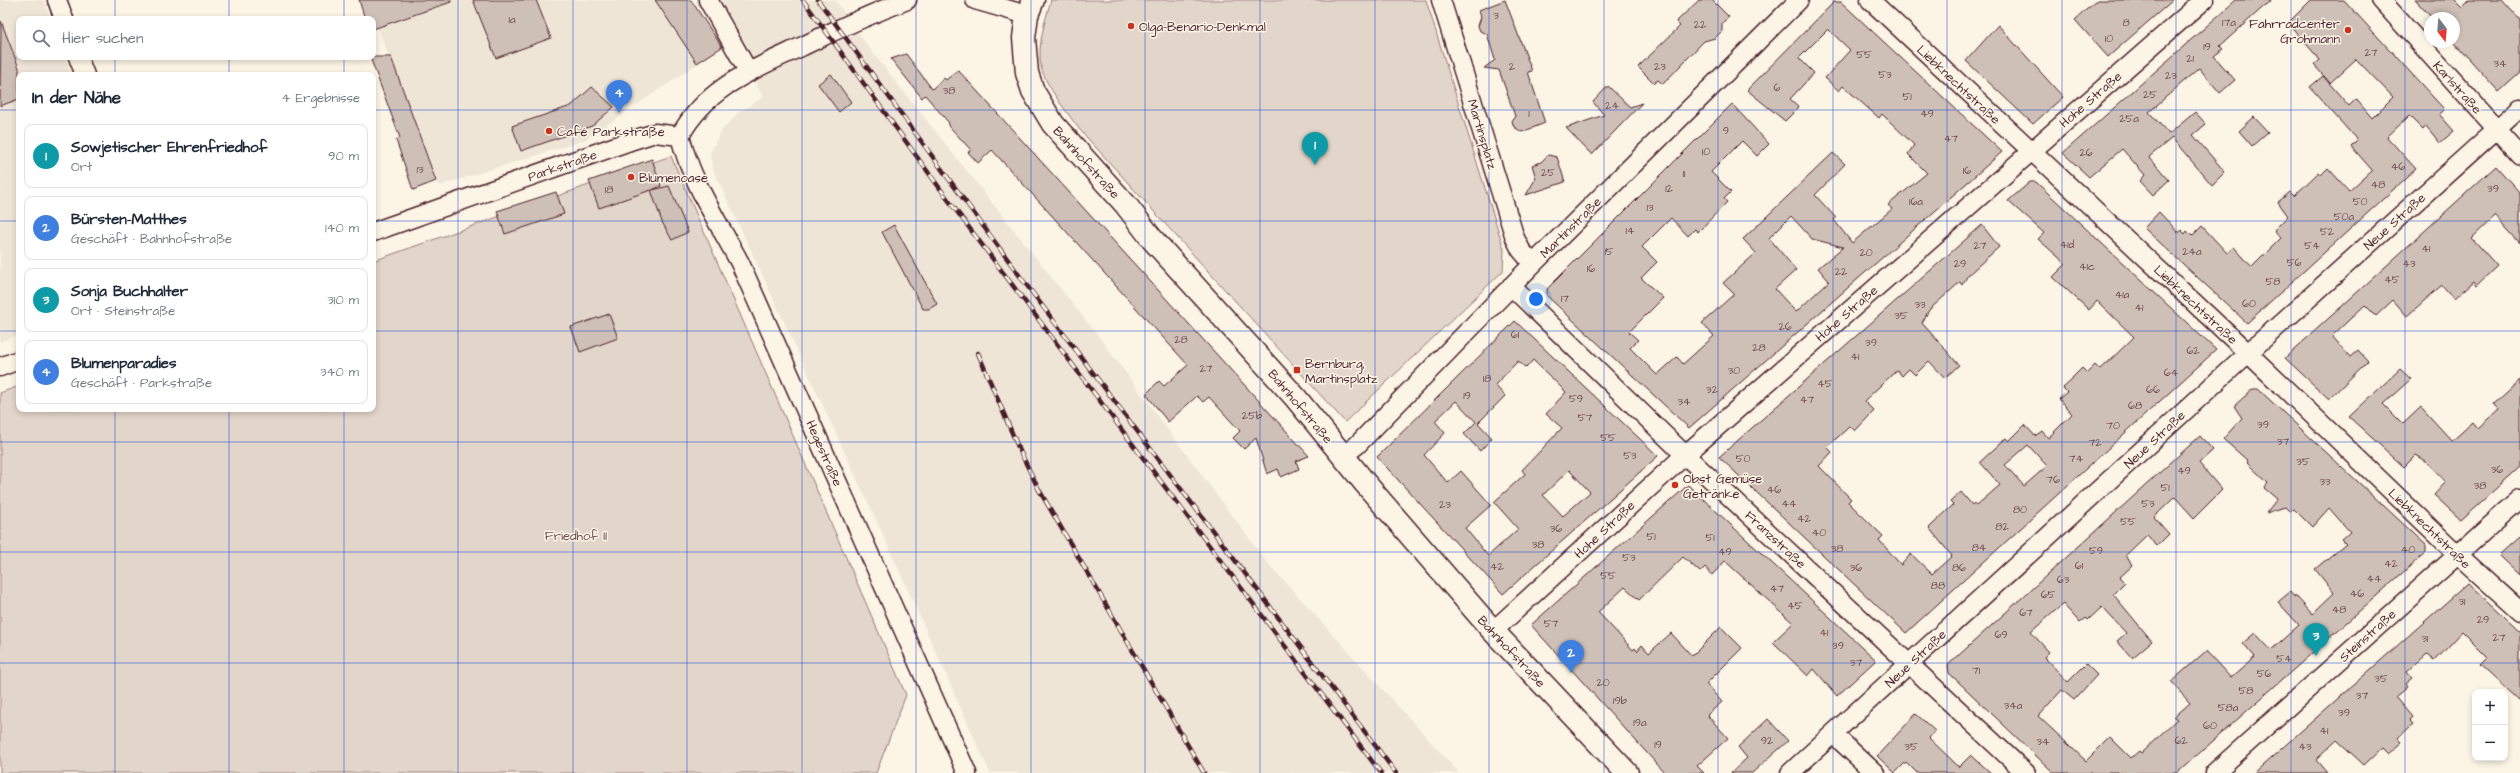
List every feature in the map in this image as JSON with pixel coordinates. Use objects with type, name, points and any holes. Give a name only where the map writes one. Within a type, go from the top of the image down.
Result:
[{"type":"main road","name":"Bahnhofstraße","points":[[1030,7],[1024,38],[1027,73],[1033,91],[1047,116],[1126,205],[1152,239],[1295,397],[1342,456],[1493,631],[1627,773]]},
{"type":"street","points":[[57,0],[63,16]]},
{"type":"street","points":[[708,0],[748,71]]},
{"type":"street","points":[[680,136],[696,111],[748,71],[906,0]]},
{"type":"street","points":[[975,0],[1030,7]]},
{"type":"street","name":"Martinsplatz","points":[[1441,0],[1515,238],[1521,250],[1532,264]]},
{"type":"street","name":"Martinstraße","points":[[1342,456],[1357,446],[1532,264],[1800,0]]},
{"type":"street","name":"Liebknechtstraße","points":[[1870,0],[2030,151],[2248,352],[2457,554],[2520,611]]},
{"type":"street","name":"Hohe Straße","points":[[1493,631],[1685,455],[2204,0]]},
{"type":"street","name":"Karlstraße","points":[[2380,0],[2520,155]]},
{"type":"street","points":[[79,60],[84,72]]},
{"type":"street","name":"Neue Straße","points":[[1790,773],[2248,352],[2520,108]]},
{"type":"street","name":"Parkstraße","points":[[376,231],[655,133],[680,136]]},
{"type":"street","name":"Hegestraße","points":[[680,136],[685,154],[700,188],[740,263],[967,773]]},
{"type":"street","name":"Franzstraße","points":[[1511,286],[1685,455],[2026,773]]},
{"type":"street","points":[[0,367],[16,361]]},
{"type":"street","name":"Steinstraße","points":[[2214,773],[2520,499]]},
{"type":"street","points":[[1833,734],[1875,773]]},
{"type":"shaded area","points":[[0,0],[44,0],[50,16],[16,16],[16,60],[66,60],[71,72],[16,72],[16,336],[0,342]]},
{"type":"shaded area","points":[[367,0],[688,0],[722,47],[585,140],[439,186],[376,23],[376,16],[373,16]]},
{"type":"shaded area","points":[[713,0],[835,0],[869,48],[1099,337],[1266,561],[1459,773],[990,773],[890,550],[712,167],[710,153],[722,130],[738,113],[763,97]]},
{"type":"green space","points":[[1051,0],[1426,0],[1504,249],[1503,271],[1345,422],[1080,130],[1058,100],[1043,74],[1040,59],[1042,33]]},
{"type":"green space","name":"Friedhof II","points":[[671,156],[906,695],[876,773],[0,773],[0,393],[16,387],[16,412],[376,412],[376,260]]},
{"type":"building","points":[[359,0],[451,0],[451,2],[376,28],[376,16],[364,16]]},
{"type":"building","points":[[473,0],[536,0],[551,38],[496,58]]},
{"type":"building","points":[[655,0],[691,0],[722,47],[697,63]]},
{"type":"building","points":[[1505,0],[1532,71],[1528,72],[1545,123],[1522,132],[1514,127],[1512,121],[1515,116],[1499,70],[1484,68],[1495,60],[1487,34],[1480,31],[1478,26],[1481,17],[1479,10]]},
{"type":"building","points":[[1699,0],[1712,0],[1729,17],[1722,23],[1722,31],[1715,38],[1704,41],[1663,84],[1658,80],[1654,83],[1638,67],[1680,26],[1676,22]]},
{"type":"building","points":[[2097,0],[2173,0],[2108,57],[2075,20]]},
{"type":"building","points":[[2236,0],[2271,0],[2220,46],[2223,49],[2214,56],[2235,80],[2220,93],[2199,68],[2149,112],[2169,134],[2195,112],[2206,124],[2193,135],[2225,172],[2212,185],[2172,138],[2149,157],[2169,180],[2153,195],[2140,181],[2145,175],[2122,149],[2089,177],[2063,153]]},
{"type":"building","points":[[2311,0],[2344,0],[2444,109],[2439,114],[2454,131],[2440,143],[2426,126],[2423,130],[2409,116],[2387,137],[2416,169],[2247,323],[2144,228],[2159,212],[2179,233],[2181,230],[2185,234],[2187,231],[2192,236],[2202,226],[2227,253],[2234,247],[2252,267],[2281,238],[2274,230],[2288,216],[2278,202],[2290,192],[2294,196],[2319,172],[2321,175],[2328,168],[2349,191],[2372,170],[2351,146],[2357,140],[2310,87],[2323,76],[2349,106],[2356,99],[2372,118],[2393,97],[2356,59],[2330,83],[2314,65],[2320,60],[2288,23]]},
{"type":"building","points":[[2415,0],[2454,0],[2462,8],[2470,0],[2502,0],[2520,20],[2520,73],[2499,92],[2459,48],[2460,12],[2426,12]]},
{"type":"building","points":[[1834,2],[1841,2],[2002,152],[1689,428],[1547,296],[1547,289],[1732,104],[1769,144],[1757,156],[1742,141],[1711,172],[1731,192],[1724,199],[1727,202],[1698,232],[1695,229],[1688,236],[1671,218],[1642,247],[1657,262],[1641,278],[1663,298],[1629,332],[1638,340],[1630,348],[1657,375],[1677,357],[1683,364],[1714,336],[1702,323],[1734,294],[1723,283],[1756,253],[1743,239],[1833,153],[1845,164],[1815,195],[1836,218],[1834,220],[1852,243],[1892,209],[1888,205],[1927,173],[1908,154],[1914,145],[1882,114],[1879,118],[1843,86],[1839,91],[1825,78],[1850,50],[1828,29],[1799,58],[1814,73],[1790,99],[1799,107],[1785,121],[1747,90]],"holes":[[[1791,216],[1812,239],[1843,247],[1818,268],[1829,281],[1796,312],[1775,289],[1796,270],[1769,238]]]},
{"type":"building","points":[[1,21],[19,68],[19,72],[16,72],[16,100],[0,106]]},
{"type":"building","points":[[1998,25],[2063,97],[2033,124],[1966,61]]},
{"type":"building","points":[[906,54],[932,89],[944,78],[946,80],[958,70],[1309,456],[1296,461],[1299,469],[1281,477],[1278,469],[1267,474],[1256,438],[1244,449],[1233,438],[1240,431],[1209,397],[1203,402],[1197,396],[1168,422],[1146,394],[1159,381],[1164,386],[1188,365],[992,150],[978,163],[968,152],[971,150],[948,125],[949,123],[925,95],[922,98],[891,59]]},
{"type":"building","points":[[376,57],[391,57],[436,181],[413,190],[396,140],[400,138],[371,60],[376,60]]},
{"type":"building","points":[[831,74],[851,102],[839,112],[818,84]]},
{"type":"building","points":[[1608,86],[1630,107],[1642,103],[1592,155],[1566,128],[1604,115],[1593,102]]},
{"type":"building","points":[[592,87],[614,107],[592,126],[521,151],[512,126],[571,106]]},
{"type":"building","points":[[2254,117],[2268,132],[2252,146],[2239,131]]},
{"type":"building","points":[[1548,155],[1557,157],[1565,182],[1526,195],[1536,178],[1532,165],[1541,162]]},
{"type":"building","points":[[652,159],[661,186],[652,190],[669,186],[688,232],[672,240],[662,222],[651,190],[599,208],[589,181]]},
{"type":"building","points":[[2496,166],[2520,193],[2520,243],[2495,216],[2472,238],[2497,266],[2477,285],[2474,281],[2454,299],[2442,285],[2407,316],[2393,300],[2376,316],[2365,305],[2332,336],[2350,357],[2358,350],[2368,361],[2329,399],[2285,358]]},
{"type":"building","points":[[2030,182],[2036,182],[2216,350],[1906,633],[1719,457],[1982,225],[1999,247],[1968,275],[1962,285],[1960,282],[1929,310],[1922,323],[1959,365],[1945,378],[1929,361],[1915,375],[1909,369],[1902,376],[1897,370],[1864,401],[1874,411],[1855,431],[1850,426],[1827,447],[1832,452],[1819,466],[1851,499],[1848,502],[1883,536],[1879,540],[1901,565],[1911,554],[1932,574],[1952,556],[1929,528],[1953,505],[1950,502],[1961,492],[1972,505],[1974,503],[1976,506],[2000,485],[1980,462],[2006,438],[2009,441],[2025,425],[2035,436],[2042,431],[2048,438],[2072,414],[2059,399],[2067,392],[2063,388],[2082,368],[2087,373],[2095,365],[2100,370],[2134,337],[2097,301],[2089,310],[2053,277],[2066,264],[2038,239],[2044,233],[2008,201]],"holes":[[[2028,445],[2047,466],[2024,486],[2005,465]]]},
{"type":"building","points":[[556,192],[564,214],[505,234],[497,211]]},
{"type":"building","points":[[894,225],[937,304],[929,309],[923,309],[882,232]]},
{"type":"building","points":[[609,314],[618,338],[580,352],[571,327]]},
{"type":"building","points":[[1515,321],[1658,456],[1503,594],[1377,457]],"holes":[[[1533,360],[1566,392],[1546,414],[1562,428],[1522,470],[1525,474],[1494,502],[1518,529],[1488,556],[1465,528],[1491,505],[1461,471],[1448,483],[1424,455],[1445,433],[1435,421],[1456,401],[1476,422],[1464,434],[1480,451],[1492,438],[1478,423],[1505,396],[1495,385],[1518,361],[1526,368]],[[1569,470],[1590,492],[1563,516],[1543,495]]]},
{"type":"building","points":[[2400,369],[2411,379],[2383,404],[2403,424],[2421,407],[2452,441],[2473,422],[2478,428],[2499,409],[2494,404],[2520,380],[2520,467],[2461,520],[2434,495],[2446,482],[2426,461],[2416,455],[2404,467],[2349,417]]},
{"type":"building","points":[[2253,389],[2258,389],[2426,545],[2426,552],[2177,773],[2054,773],[1949,673],[1948,665],[2200,436],[2213,450],[2199,463],[2222,490],[2194,518],[2175,497],[2154,517],[2169,534],[2157,546],[2147,535],[2126,555],[2132,566],[2120,577],[2125,582],[2113,594],[2152,641],[2132,658],[2117,641],[2126,633],[2102,607],[2088,620],[2086,618],[2080,623],[2063,604],[2031,632],[2049,652],[2044,657],[2068,682],[2086,664],[2097,675],[2074,700],[2062,690],[2038,716],[2086,761],[2110,737],[2131,758],[2139,751],[2141,753],[2177,719],[2174,717],[2190,703],[2171,682],[2206,651],[2231,678],[2255,657],[2243,643],[2255,633],[2271,650],[2299,625],[2278,602],[2290,592],[2294,597],[2295,595],[2312,614],[2334,593],[2315,569],[2346,543],[2342,539],[2350,532],[2329,508],[2312,527],[2294,509],[2290,512],[2285,507],[2266,513],[2277,499],[2264,488],[2268,483],[2247,463],[2248,461],[2223,439],[2242,418],[2234,406]]},
{"type":"building","points":[[1688,485],[1876,660],[1837,696],[1814,669],[1808,676],[1773,642],[1793,623],[1725,561],[1712,575],[1705,567],[1700,572],[1683,557],[1639,600],[1625,587],[1598,612],[1633,650],[1635,648],[1637,651],[1642,645],[1649,653],[1671,633],[1692,656],[1721,627],[1742,648],[1706,684],[1722,702],[1707,715],[1728,738],[1697,766],[1704,773],[1665,773],[1531,625]]},
{"type":"building","points":[[2520,536],[2520,575],[2499,555]]},
{"type":"building","points":[[2468,583],[2520,632],[2520,701],[2480,664],[2487,657],[2462,632],[2435,661],[2427,654],[2407,672],[2412,678],[2405,684],[2407,687],[2395,697],[2412,717],[2409,720],[2413,724],[2398,738],[2402,742],[2388,754],[2382,748],[2364,765],[2337,740],[2316,760],[2327,773],[2254,773]]},
{"type":"building","points":[[1916,714],[1935,731],[1929,738],[1959,767],[1971,755],[1991,773],[1917,773],[1906,762],[1895,773],[1877,756]]},
{"type":"building","points":[[1768,719],[1788,741],[1752,773],[1731,773],[1747,758],[1738,747]]},
{"type":"railway","points":[[803,0],[952,205],[1381,773]]},
{"type":"railway","points":[[818,0],[1022,279],[1396,773]]},
{"type":"railway","points":[[978,353],[1018,447],[1038,488],[1204,773]]},
{"type":"place","name":"Olga-Benario-Denkmal","points":[[1131,26]]},
{"type":"place","name":"Fahrradcenter Grohmann","points":[[2348,30]]},
{"type":"place","name":"Blumenparadies","points":[[619,113]]},
{"type":"place","name":"Café Parkstraße","points":[[549,131]]},
{"type":"place","name":"Sowjetischer Ehrenfriedhof","points":[[1315,165]]},
{"type":"place","name":"Blumenoase","points":[[631,177]]},
{"type":"place","name":"Bernburg, Martinsplatz","points":[[1297,370]]},
{"type":"place","name":"Obst Gemüse Getränke","points":[[1675,485]]},
{"type":"place","name":"Sonja Buchhalter","points":[[2316,656]]},
{"type":"place","name":"Bürsten-Matthes","points":[[1571,673]]}]
